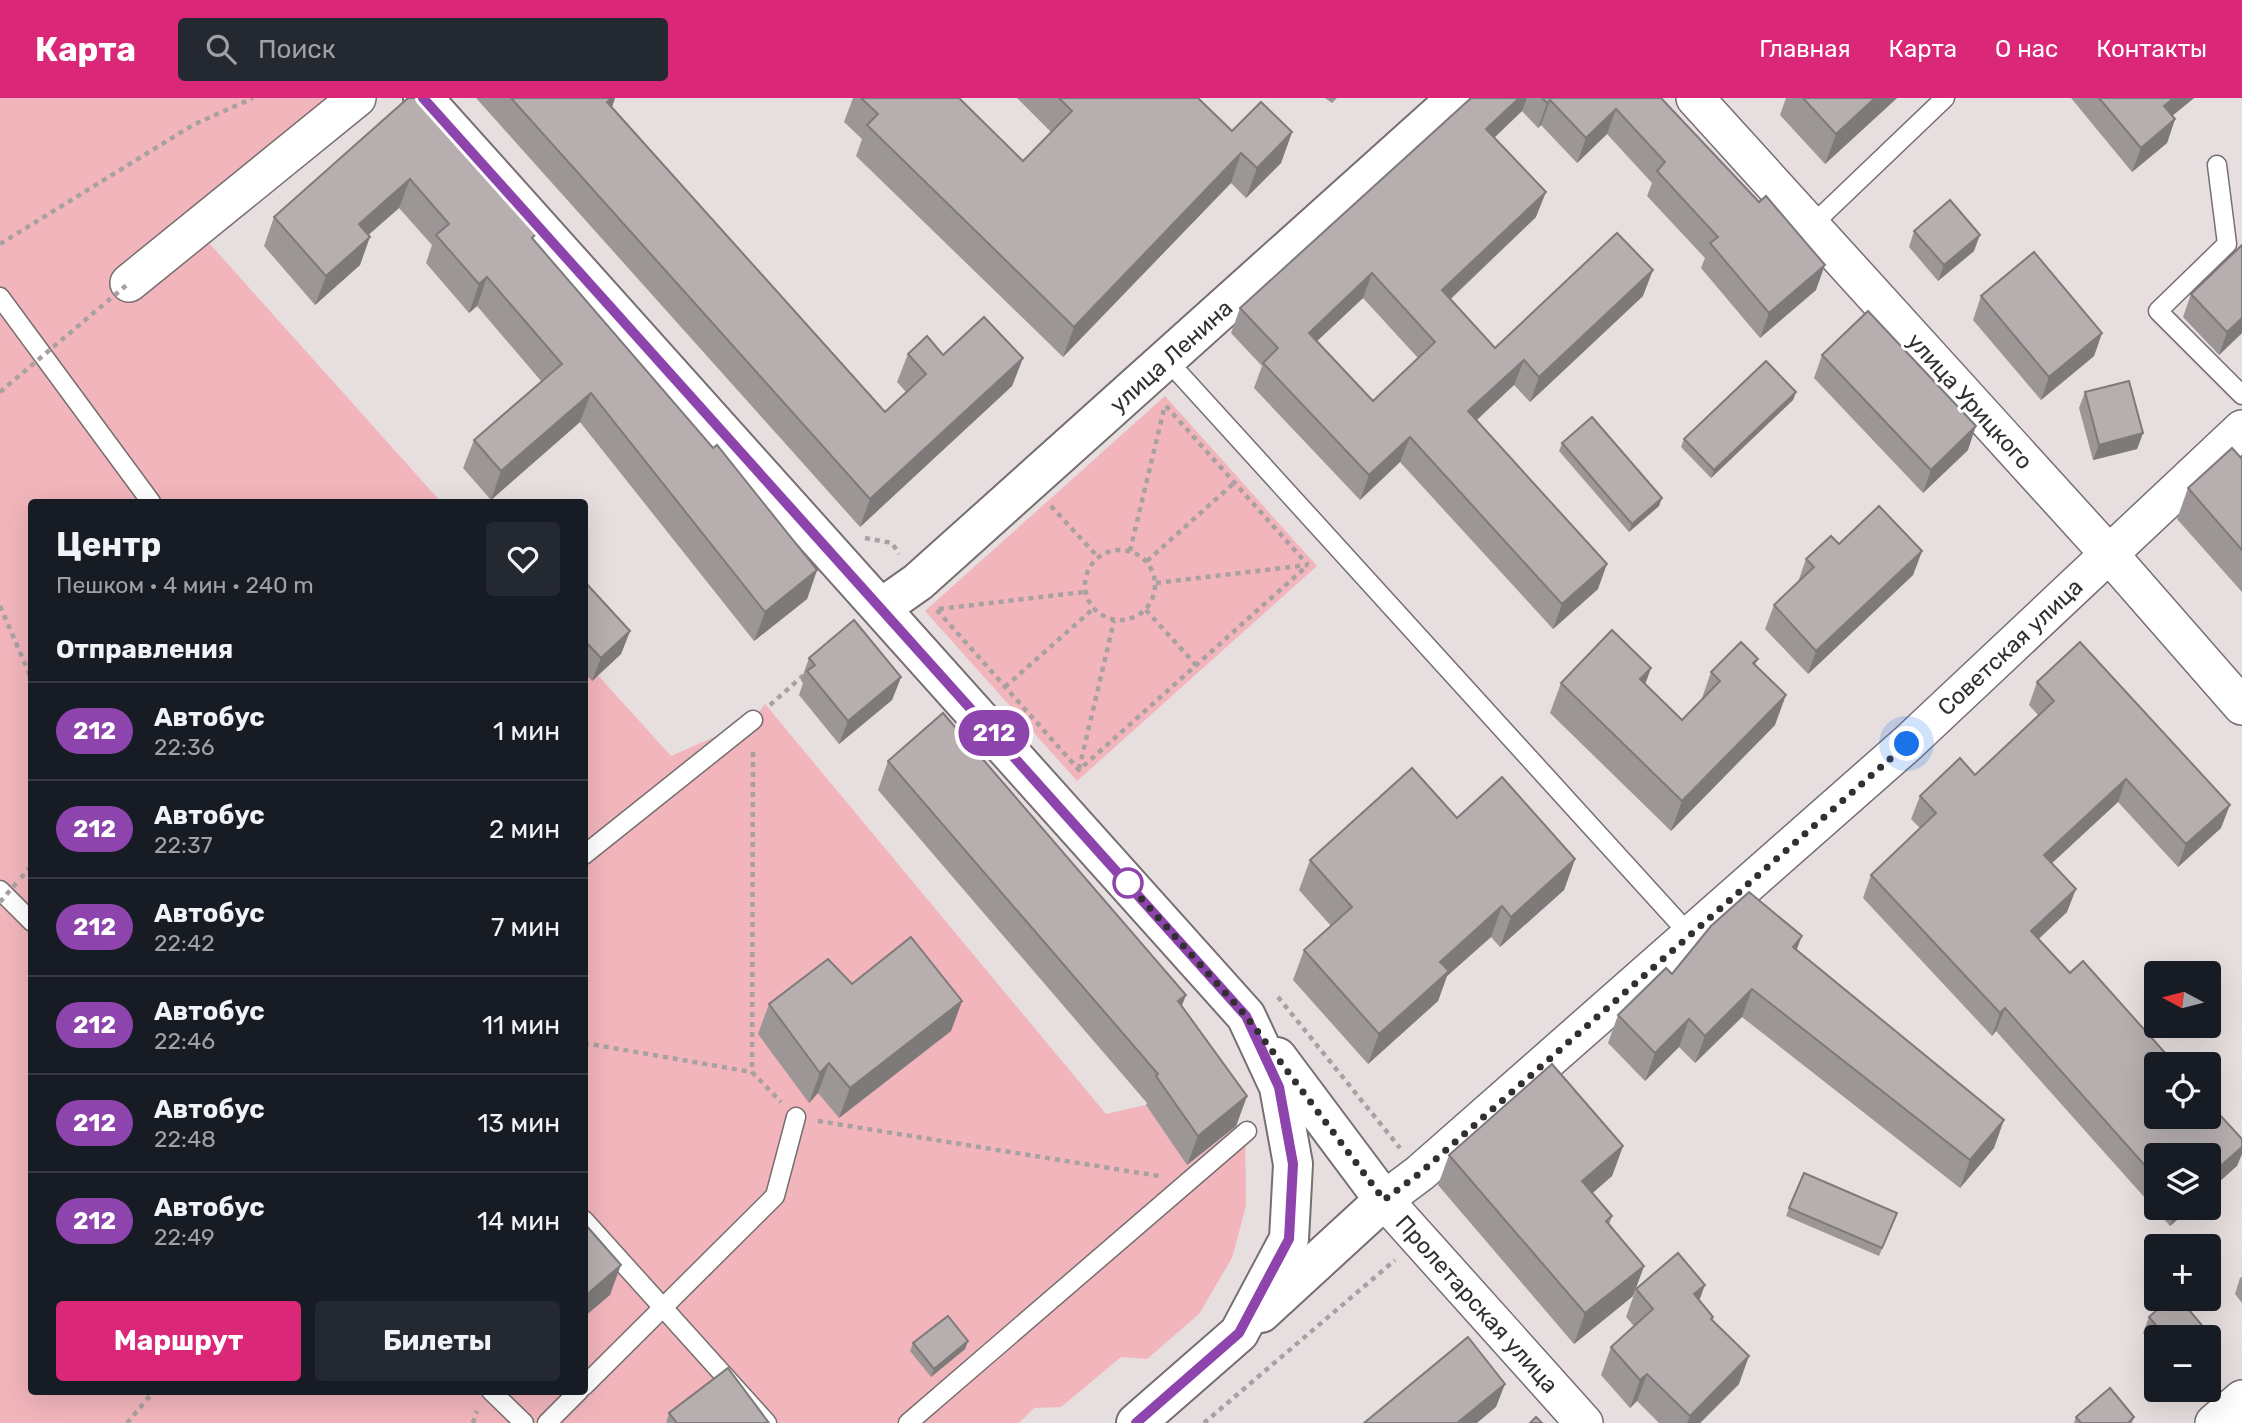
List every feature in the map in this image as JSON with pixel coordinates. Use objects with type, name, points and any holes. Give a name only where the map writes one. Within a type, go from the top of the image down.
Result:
[{"type":"main road","name":"Пролетарская улица","points":[[423,98],[1246,1016],[1384,1200]]},
{"type":"main road","name":"улица Ленина","points":[[881,608],[918,582],[1457,98]]},
{"type":"main road","name":"Пролетарская улица","points":[[1246,1016],[1279,1087],[1293,1164],[1289,1239]]},
{"type":"main road","name":"Советская улица","points":[[1136,1423],[1384,1200]]},
{"type":"main road","name":"Советская улица","points":[[1239,1333],[1289,1239]]},
{"type":"street","points":[[129,283],[357,98]]},
{"type":"street","name":"улица Урицкого","points":[[1695,98],[2109,554],[2242,706]]},
{"type":"street","name":"Советская улица","points":[[1384,1200],[1420,1173],[1907,744],[2109,554],[2237,442]]},
{"type":"street","name":"Пролетарская улица","points":[[1384,1200],[1584,1423]]},
{"type":"street","points":[[2214,1423],[2242,1399]]},
{"type":"lane","points":[[1811,226],[1945,98]]},
{"type":"lane","points":[[2217,165],[2227,244]]},
{"type":"lane","points":[[2242,232],[2158,311],[2242,395]]},
{"type":"lane","points":[[0,297],[150,499]]},
{"type":"lane","points":[[1167,360],[1689,934]]},
{"type":"lane","points":[[588,852],[753,720]]},
{"type":"lane","points":[[0,890],[28,918]]},
{"type":"lane","points":[[588,1382],[775,1195],[796,1118]]},
{"type":"lane","points":[[908,1423],[1247,1131]]},
{"type":"lane","points":[[588,1224],[767,1423]]},
{"type":"lane","points":[[495,1395],[524,1423]]},
{"type":"lane","points":[[547,1423],[575,1395]]},
{"type":"path","points":[[0,244],[193,125],[253,98]]},
{"type":"path","points":[[0,392],[129,283]]},
{"type":"path","points":[[1155,414],[1165,405]]},
{"type":"path","points":[[1165,405],[1308,565]]},
{"type":"path","points":[[1130,551],[1165,405]]},
{"type":"path","points":[[1147,561],[1234,482]]},
{"type":"path","points":[[1042,515],[1062,497]]},
{"type":"path","points":[[1051,506],[1098,557]]},
{"type":"path","points":[[1114,550],[1130,551],[1147,561],[1156,583],[1154,597],[1146,610],[1131,620],[1114,621],[1093,609],[1084,592],[1086,572],[1098,557],[1114,550]]},
{"type":"path","points":[[1156,583],[1308,565]]},
{"type":"path","points":[[1079,770],[1308,565]]},
{"type":"path","points":[[936,610],[1084,592]]},
{"type":"path","points":[[936,610],[946,601]]},
{"type":"path","points":[[0,606],[28,675]]},
{"type":"path","points":[[1005,687],[1093,609]]},
{"type":"path","points":[[936,610],[1079,770]]},
{"type":"path","points":[[1146,610],[1196,665]]},
{"type":"path","points":[[1079,770],[1114,621]]},
{"type":"path","points":[[752,1072],[753,720],[814,667]]},
{"type":"path","points":[[0,902],[28,870]]},
{"type":"path","points":[[588,1045],[752,1072],[796,1118],[1187,1181]]},
{"type":"path","points":[[127,1423],[151,1395]]},
{"type":"shaded area","points":[[0,98],[343,98],[201,234],[438,499],[28,499],[28,1395],[588,1395],[588,664],[671,756],[753,720],[765,704],[1106,1114],[1146,1105],[1188,1165],[1236,1126],[1245,1123],[1246,1206],[1232,1258],[1199,1314],[1147,1359],[1121,1357],[1061,1407],[1034,1408],[1019,1423],[0,1423]]},
{"type":"shaded area","points":[[1165,396],[1317,566],[1077,781],[925,611]]},
{"type":"building","points":[[408,98],[416,98],[536,234],[532,238],[713,448],[717,445],[817,570],[765,612],[591,393],[501,471],[474,440],[562,364],[487,277],[479,284],[436,235],[449,224],[410,179],[359,224],[370,237],[326,276],[274,217]]},
{"type":"building","points":[[511,98],[612,98],[607,102],[885,412],[926,374],[908,354],[927,336],[943,355],[984,317],[1023,358],[870,499]]},
{"type":"building","points":[[861,98],[959,98],[1023,161],[1072,111],[1059,98],[1198,98],[1232,131],[1261,102],[1292,132],[1257,168],[1241,153],[1074,327],[867,125],[878,114]]},
{"type":"building","points":[[1471,98],[1519,98],[1486,129],[1546,192],[1442,290],[1495,348],[1617,233],[1653,270],[1539,377],[1524,360],[1468,411],[1607,564],[1562,604],[1410,437],[1369,475],[1263,363],[1278,348],[1240,308]],"holes":[[[1372,273],[1435,342],[1373,401],[1309,333]]]},
{"type":"building","points":[[1542,98],[1661,98],[1759,202],[1766,196],[1825,265],[1769,313],[1710,243],[1718,237],[1657,171],[1665,162],[1616,109],[1586,138],[1550,100],[1547,103]]},
{"type":"building","points":[[1803,98],[1875,98],[1836,134]]},
{"type":"building","points":[[2099,98],[2174,98],[2164,106],[2175,119],[2141,148]]},
{"type":"building","points":[[1950,200],[1980,235],[1944,265],[1914,231]]},
{"type":"building","points":[[2242,245],[2242,318],[2227,332],[2191,294]]},
{"type":"building","points":[[2034,252],[2102,333],[2049,377],[1981,296]]},
{"type":"building","points":[[1868,311],[1976,426],[1931,470],[1822,355]]},
{"type":"building","points":[[1766,361],[1796,392],[1714,470],[1684,439]]},
{"type":"building","points":[[2129,381],[2143,433],[2099,445],[2085,392]]},
{"type":"building","points":[[1592,417],[1662,498],[1632,524],[1562,443]]},
{"type":"building","points":[[2232,448],[2242,459],[2242,550],[2188,488]]},
{"type":"building","points":[[1879,506],[1922,551],[1816,651],[1774,605],[1814,567],[1806,559],[1831,536],[1839,544]]},
{"type":"building","points":[[588,585],[630,631],[601,658],[588,644]]},
{"type":"building","points":[[854,620],[901,677],[848,721],[807,671],[815,665],[809,658]]},
{"type":"building","points":[[1612,630],[1651,668],[1640,679],[1682,720],[1720,681],[1711,672],[1741,642],[1758,659],[1753,663],[1786,695],[1682,801],[1561,683]]},
{"type":"building","points":[[2080,642],[2230,805],[2186,844],[2126,779],[2044,855],[2076,889],[2031,931],[2070,973],[2083,961],[2144,1029],[2144,1038],[2152,1038],[2164,1052],[2144,1052],[2144,1129],[2221,1129],[2221,1116],[2242,1139],[2242,1147],[2221,1166],[2221,1143],[2144,1143],[2144,1164],[2005,1008],[2000,1013],[1871,875],[1936,813],[1920,796],[1960,758],[1975,775],[2054,701],[2037,682]]},
{"type":"building","points":[[943,713],[1186,995],[1178,1001],[1247,1096],[1198,1136],[1156,1076],[1158,1074],[888,761]]},
{"type":"building","points":[[1412,768],[1457,818],[1502,777],[1575,859],[1511,917],[1502,906],[1440,962],[1449,971],[1379,1034],[1304,950],[1352,907],[1310,860]]},
{"type":"building","points":[[1749,892],[1802,936],[1793,947],[2004,1120],[1970,1160],[1752,989],[1705,1036],[1689,1019],[1655,1053],[1618,1015],[1666,968],[1672,974],[1711,926]]},
{"type":"building","points":[[911,937],[962,1001],[850,1088],[829,1063],[820,1073],[769,1004],[828,959],[852,984]]},
{"type":"building","points":[[1552,1064],[1623,1146],[1582,1181],[1612,1216],[1606,1221],[1644,1266],[1585,1313],[1449,1155]]},
{"type":"building","points":[[1804,1173],[1897,1213],[1882,1248],[1789,1208]]},
{"type":"building","points":[[588,1228],[621,1265],[588,1294]]},
{"type":"building","points":[[1678,1253],[1705,1285],[1694,1294],[1713,1317],[1711,1319],[1749,1356],[1690,1416],[1647,1374],[1640,1380],[1611,1347],[1653,1309],[1636,1289]]},
{"type":"building","points":[[2156,1311],[2190,1311],[2202,1325],[2156,1325],[2149,1317]]},
{"type":"building","points":[[948,1316],[968,1341],[934,1369],[913,1343]]},
{"type":"building","points":[[1468,1337],[1505,1384],[1457,1423],[1364,1423]]},
{"type":"building","points":[[728,1368],[769,1423],[677,1423],[669,1413]]},
{"type":"building","points":[[2110,1388],[2134,1417],[2128,1423],[2081,1423],[2076,1417]]},
{"type":"building","points":[[1536,1417],[1542,1423],[1530,1423]]},
{"type":"bus line","name":"212","points":[[423,98],[1246,1016],[1279,1087],[1293,1164],[1289,1239],[1239,1333],[1136,1423]]},
{"type":"route","points":[[1128,883],[1122,877],[1234,1001],[1384,1200],[1420,1173],[1907,744]]}]
